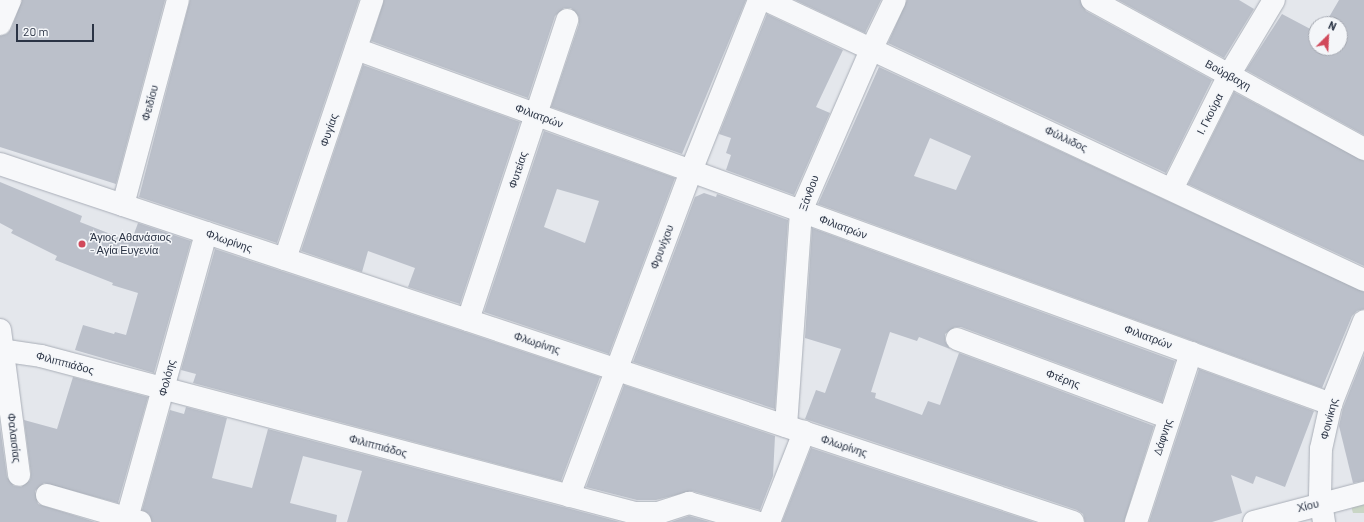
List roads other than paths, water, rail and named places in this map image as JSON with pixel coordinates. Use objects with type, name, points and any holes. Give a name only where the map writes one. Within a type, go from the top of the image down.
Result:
[{"type":"street","points":[[0,24],[10,0]]},
{"type":"street","name":"Φειδίου","points":[[123,205],[178,0]]},
{"type":"street","name":"Φυγίας","points":[[285,259],[372,0]]},
{"type":"street","name":"Φρυνίχου","points":[[569,496],[691,171],[759,0]]},
{"type":"street","name":"Φύλλιδος","points":[[766,0],[1364,280]]},
{"type":"street","name":"Ξάνθου","points":[[769,522],[795,429],[801,211],[871,50],[895,0]]},
{"type":"street","name":"Βούρβαχη","points":[[1092,0],[1364,149]]},
{"type":"street","name":"Ι. Γκούρα","points":[[1172,189],[1229,75],[1274,0]]},
{"type":"street","name":"Φυτείας","points":[[468,320],[567,20]]},
{"type":"street","name":"Φιλιατρών","points":[[356,49],[1331,404]]},
{"type":"street","name":"Φλωρίνης","points":[[0,164],[1073,522]]},
{"type":"street","name":"Φολόης","points":[[131,521],[206,233]]},
{"type":"street","name":"Φοινίκης","points":[[1322,513],[1321,450],[1331,404],[1364,321]]},
{"type":"street","name":"Φτέρης","points":[[957,339],[1169,418]]},
{"type":"street","name":"Φιλιππιάδος","points":[[1,344],[164,390],[635,513],[658,513],[689,502],[756,522]]},
{"type":"street","name":"Φαλαισίας","points":[[1,344],[19,475]]},
{"type":"street","name":"Δάφνης","points":[[1136,522],[1191,353]]},
{"type":"street","name":"Χίου","points":[[1254,522],[1322,513],[1364,493]]},
{"type":"street","points":[[47,495],[131,521]]},
{"type":"place","name":"Άγιος Αθανάσιος - Αγία Ευγενία","points":[[82,244]]}]
